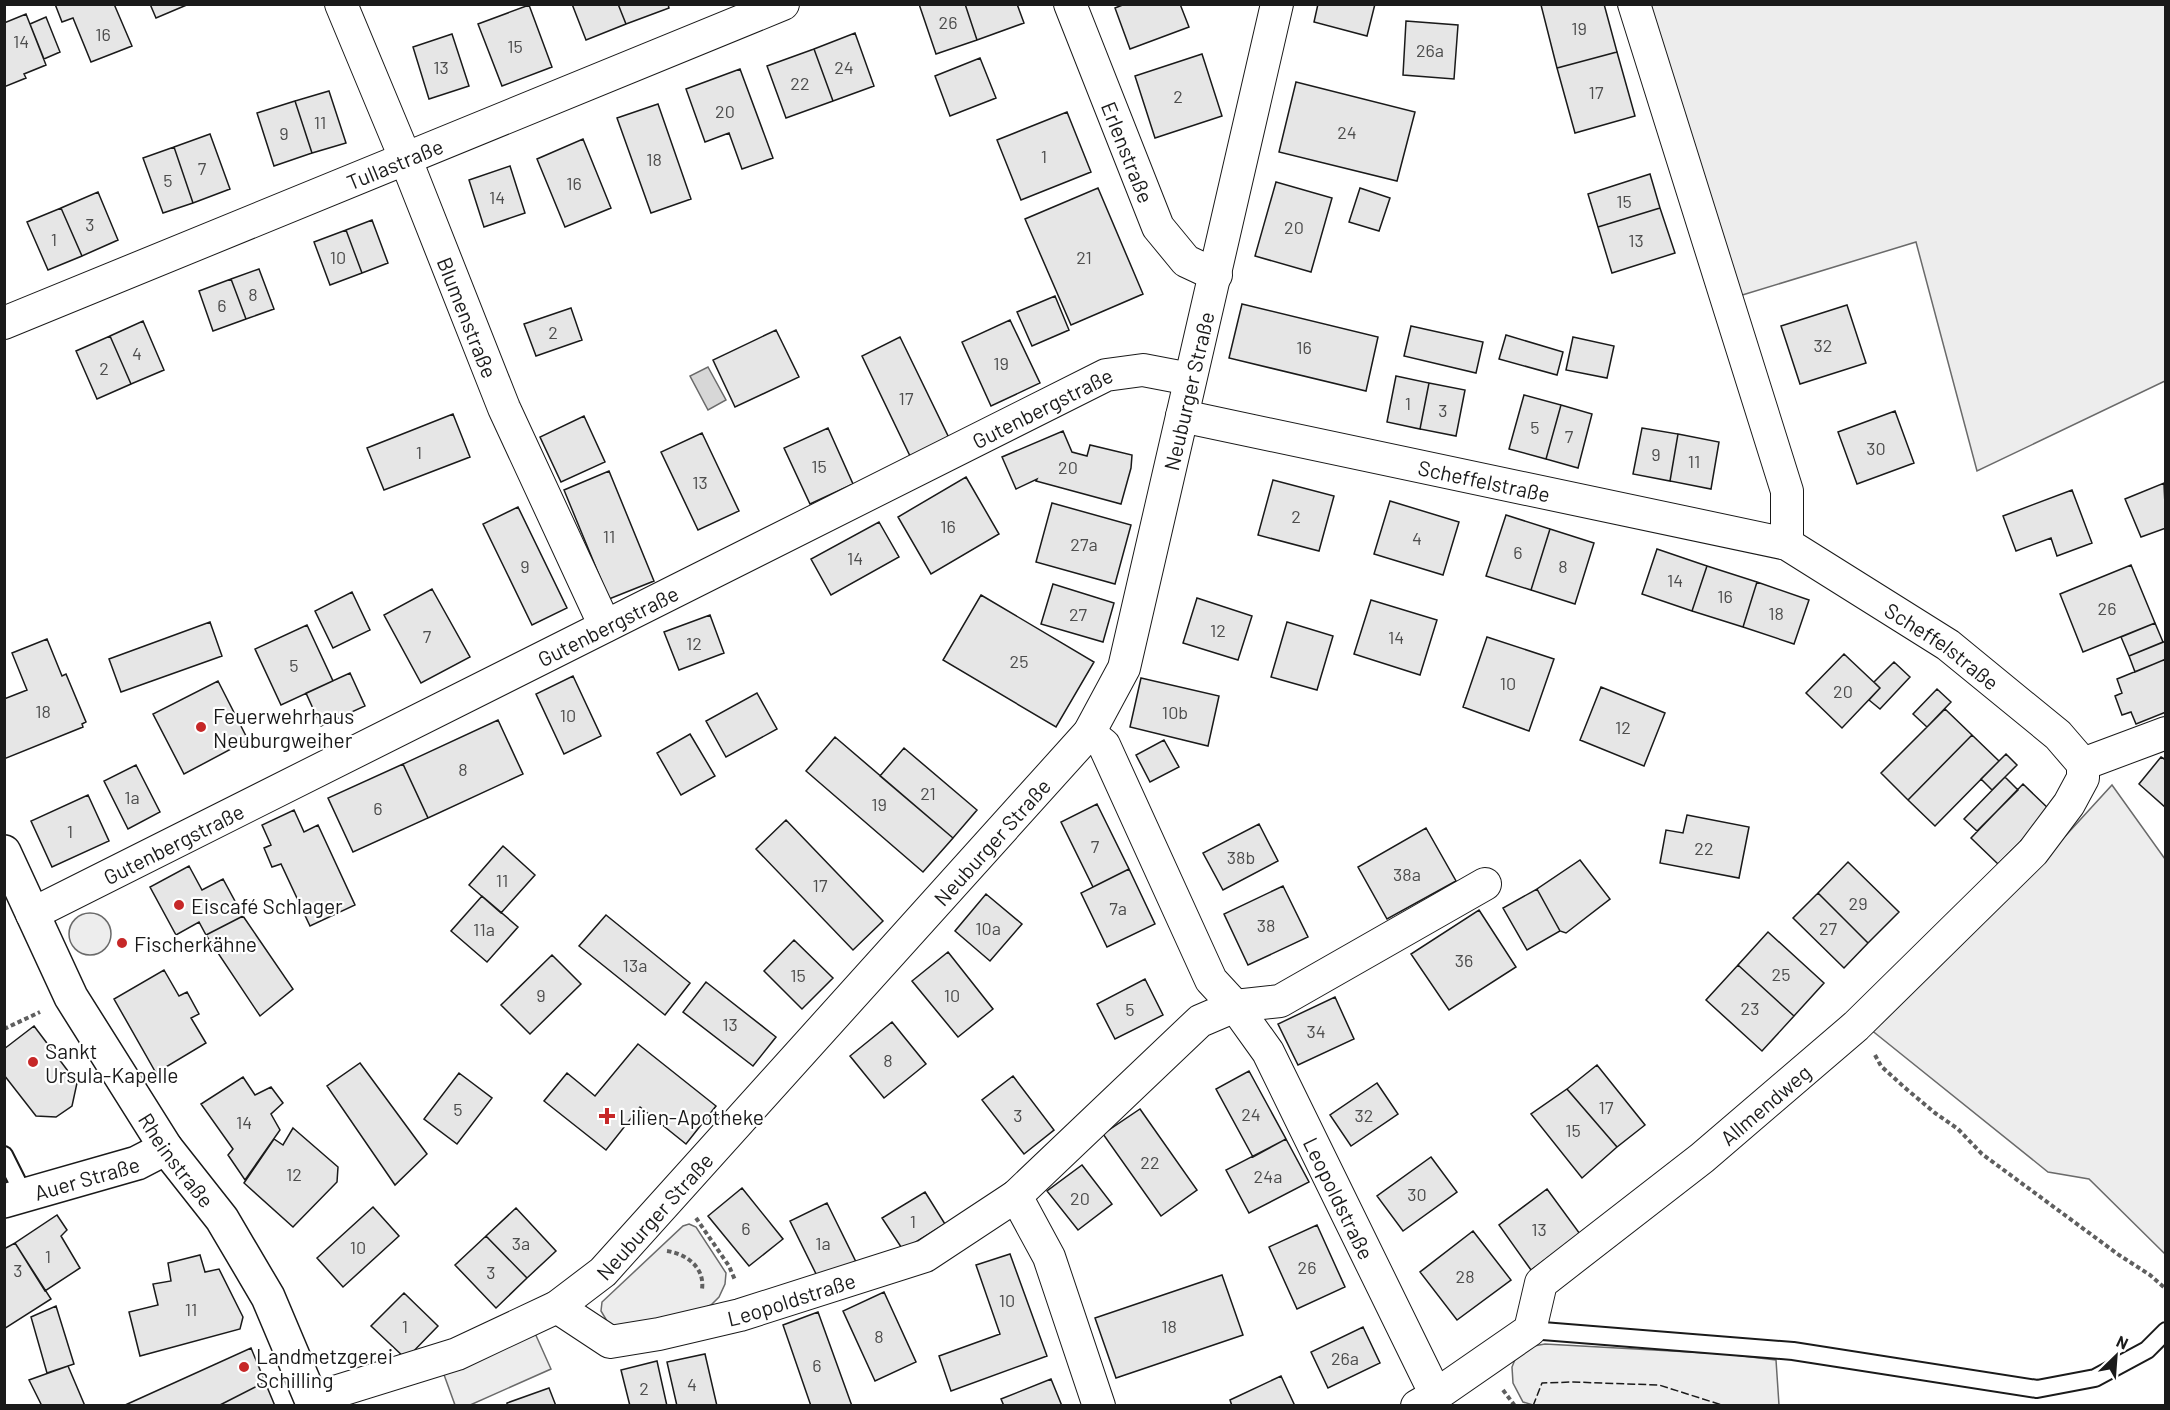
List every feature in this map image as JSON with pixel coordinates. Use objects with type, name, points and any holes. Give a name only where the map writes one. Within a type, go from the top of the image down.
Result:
[{"type":"main road","name":"Rheinstraße","points":[[4,852],[71,997],[166,1148],[222,1219],[268,1297],[313,1402]]},
{"type":"main road","name":"Auer Straße","points":[[14,1198],[136,1164],[166,1148]]},
{"type":"street","name":"Blumenstraße","points":[[341,4],[406,160],[504,408],[605,626]]},
{"type":"street","name":"Tullastraße","points":[[4,322],[406,160],[721,16],[783,4]]},
{"type":"street","name":"Erlenstraße","points":[[1070,4],[1158,227],[1186,261],[1216,275]]},
{"type":"street","name":"Neuburger Straße","points":[[313,1402],[457,1354],[557,1307],[603,1272],[1089,733],[1124,668],[1277,4]]},
{"type":"street","points":[[1634,4],[1787,491],[1787,544]]},
{"type":"street","name":"Gutenbergstraße","points":[[33,914],[1106,375],[1143,370],[1190,379]]},
{"type":"street","name":"Scheffelstraße","points":[[1182,416],[1787,544],[1948,645],[2058,735],[2083,764]]},
{"type":"street","name":"Leopoldstraße","points":[[1089,733],[1104,745],[1211,980],[1235,1006],[1268,1053],[1427,1400]]},
{"type":"street","points":[[2083,764],[2166,733]]},
{"type":"street","name":"Allmendweg","points":[[1530,1330],[1541,1283],[1702,1158],[1861,1022],[2032,852],[2069,804],[2083,778],[2083,764]]},
{"type":"street","name":"Leopoldstraße","points":[[557,1307],[610,1342],[726,1319],[925,1256],[1016,1196],[1200,1021],[1235,1006],[1280,1001],[1485,884]]},
{"type":"street","points":[[1016,1196],[1048,1257],[1099,1406]]},
{"type":"street","points":[[1427,1400],[1530,1330]]},
{"type":"lane","points":[[4,1155],[14,1198]]},
{"type":"lane","points":[[1530,1330],[1793,1352],[2037,1389],[2095,1378],[2146,1350],[2166,1331]]},
{"type":"path","points":[[1861,1022],[1881,1066],[1904,1087],[1958,1129],[1982,1154],[2012,1178],[2052,1204],[2166,1289]]},
{"type":"path","points":[[634,1238],[657,1250],[674,1252],[692,1260],[704,1280],[701,1296],[726,1319],[738,1287],[729,1266],[674,1192]]},
{"type":"shaded area","points":[[1648,5],[2165,5],[2165,381],[1977,471],[1916,242],[1739,296]]},
{"type":"shaded area","points":[[708,367],[726,400],[708,410],[690,376]]},
{"type":"shaded area","points":[[2112,785],[2165,859],[2165,1254],[2089,1179],[2048,1172],[1870,1029],[2058,844]]},
{"type":"shaded area","points":[[90,913],[105,919],[111,934],[105,949],[90,955],[75,949],[69,934],[75,919]]},
{"type":"shaded area","points":[[689,1224],[696,1227],[726,1273],[725,1284],[719,1297],[711,1305],[699,1310],[619,1330],[607,1321],[601,1311],[602,1302],[683,1226]]},
{"type":"shaded area","points":[[534,1331],[551,1369],[468,1406],[455,1405],[443,1372]]},
{"type":"shaded area","points":[[1545,1344],[1726,1354],[1776,1360],[1779,1405],[1533,1405],[1523,1402],[1513,1383],[1512,1367],[1516,1357],[1528,1347]]},
{"type":"building","points":[[55,4],[114,4],[132,46],[91,62],[73,18],[62,22]]},
{"type":"building","points":[[150,4],[189,4],[156,18]]},
{"type":"building","points":[[572,4],[618,4],[626,24],[586,40]]},
{"type":"building","points":[[618,4],[668,4],[669,8],[626,24]]},
{"type":"building","points":[[919,4],[965,4],[977,40],[936,54]]},
{"type":"building","points":[[965,4],[1017,4],[1024,23],[977,40]]},
{"type":"building","points":[[1125,4],[1180,4],[1189,27],[1130,49],[1115,8]]},
{"type":"building","points":[[1318,4],[1375,4],[1367,36],[1314,22]]},
{"type":"building","points":[[1604,4],[1617,52],[1557,68],[1541,5]]},
{"type":"building","points":[[529,5],[552,67],[502,86],[478,24]]},
{"type":"building","points":[[26,14],[46,65],[24,74],[26,78],[4,87],[4,23]]},
{"type":"building","points":[[46,17],[60,52],[44,59],[30,24]]},
{"type":"building","points":[[1406,21],[1458,25],[1454,79],[1403,75]]},
{"type":"building","points":[[855,33],[874,86],[833,101],[814,49]]},
{"type":"building","points":[[452,34],[469,86],[429,99],[413,47]]},
{"type":"building","points":[[814,49],[833,101],[786,118],[767,66]]},
{"type":"building","points":[[1617,52],[1635,116],[1575,133],[1557,68]]},
{"type":"building","points":[[1202,54],[1222,116],[1155,138],[1135,76]]},
{"type":"building","points":[[980,58],[996,98],[950,116],[935,76]]},
{"type":"building","points":[[740,69],[773,158],[742,169],[729,133],[705,142],[686,89]]},
{"type":"building","points":[[1296,82],[1415,112],[1397,181],[1279,152]]},
{"type":"building","points":[[329,91],[346,143],[312,153],[295,101]]},
{"type":"building","points":[[295,101],[312,153],[274,166],[257,113]]},
{"type":"building","points":[[658,104],[691,199],[651,213],[617,118]]},
{"type":"building","points":[[1067,112],[1091,172],[1021,200],[997,140]]},
{"type":"building","points":[[210,134],[230,189],[193,203],[174,147]]},
{"type":"building","points":[[583,139],[611,208],[565,227],[537,159]]},
{"type":"building","points":[[174,147],[193,203],[163,213],[143,158]]},
{"type":"building","points":[[510,166],[525,213],[484,227],[469,180]]},
{"type":"building","points":[[1650,174],[1660,208],[1598,227],[1588,194]]},
{"type":"building","points":[[1276,182],[1332,198],[1311,272],[1255,256]]},
{"type":"building","points":[[1098,188],[1143,294],[1071,325],[1025,219]]},
{"type":"building","points":[[1360,188],[1390,198],[1379,231],[1349,222]]},
{"type":"building","points":[[98,192],[118,240],[82,256],[61,208]]},
{"type":"building","points":[[61,208],[82,256],[48,270],[27,222]]},
{"type":"building","points":[[1660,208],[1675,253],[1612,273],[1598,227]]},
{"type":"building","points":[[372,220],[388,263],[362,273],[346,230]]},
{"type":"building","points":[[346,230],[362,273],[330,285],[314,242]]},
{"type":"building","points":[[259,269],[274,309],[246,319],[231,279]]},
{"type":"building","points":[[231,279],[246,319],[213,331],[199,291]]},
{"type":"building","points":[[1055,296],[1069,330],[1032,346],[1017,312]]},
{"type":"building","points":[[1242,304],[1378,337],[1366,391],[1229,358]]},
{"type":"building","points":[[1847,305],[1866,363],[1800,384],[1781,326]]},
{"type":"building","points":[[571,308],[582,340],[536,356],[524,324]]},
{"type":"building","points":[[1010,320],[1040,383],[991,406],[962,342]]},
{"type":"building","points":[[143,321],[164,370],[131,384],[110,336]]},
{"type":"building","points":[[1411,326],[1483,342],[1476,373],[1404,356]]},
{"type":"building","points":[[776,330],[799,377],[735,407],[713,360]]},
{"type":"building","points":[[1506,335],[1563,352],[1557,375],[1499,359]]},
{"type":"building","points":[[110,336],[131,384],[97,399],[76,351]]},
{"type":"building","points":[[900,337],[950,440],[911,458],[862,356]]},
{"type":"building","points":[[1573,337],[1614,346],[1607,378],[1566,370]]},
{"type":"building","points":[[1396,376],[1429,383],[1420,429],[1387,422]]},
{"type":"building","points":[[1429,383],[1465,390],[1456,436],[1420,429]]},
{"type":"building","points":[[1524,395],[1561,405],[1546,459],[1509,449]]},
{"type":"building","points":[[1561,405],[1592,414],[1578,468],[1546,459]]},
{"type":"building","points":[[1895,411],[1914,463],[1857,484],[1838,432]]},
{"type":"building","points":[[453,414],[470,457],[384,490],[367,448]]},
{"type":"building","points":[[584,416],[605,462],[561,482],[540,437]]},
{"type":"building","points":[[828,428],[853,484],[810,504],[784,448]]},
{"type":"building","points":[[1642,428],[1678,434],[1670,481],[1633,474]]},
{"type":"building","points":[[1063,431],[1072,452],[1087,456],[1090,445],[1132,455],[1131,468],[1121,504],[1036,481],[1037,479],[1016,489],[1002,457]]},
{"type":"building","points":[[702,433],[739,511],[698,530],[661,452]]},
{"type":"building","points":[[1678,434],[1719,442],[1711,489],[1670,481]]},
{"type":"building","points":[[609,471],[654,581],[609,599],[564,490]]},
{"type":"building","points":[[966,477],[999,534],[931,574],[898,517]]},
{"type":"building","points":[[1273,480],[1334,496],[1319,551],[1258,535]]},
{"type":"building","points":[[2164,483],[2166,528],[2141,537],[2125,499]]},
{"type":"building","points":[[2072,490],[2092,543],[2057,556],[2051,538],[2016,551],[2003,516]]},
{"type":"building","points":[[1390,501],[1459,522],[1443,575],[1374,554]]},
{"type":"building","points":[[1052,503],[1131,525],[1115,584],[1036,562]]},
{"type":"building","points":[[518,507],[567,608],[532,625],[483,524]]},
{"type":"building","points":[[1506,515],[1550,529],[1531,590],[1486,576]]},
{"type":"building","points":[[879,522],[899,557],[831,595],[811,559]]},
{"type":"building","points":[[1550,529],[1594,543],[1575,604],[1531,590]]},
{"type":"building","points":[[1657,549],[1707,566],[1692,611],[1642,594]]},
{"type":"building","points":[[2131,565],[2155,623],[2083,652],[2060,594]]},
{"type":"building","points":[[1707,566],[1757,582],[1743,627],[1692,611]]},
{"type":"building","points":[[1757,582],[1809,600],[1794,644],[1743,627]]},
{"type":"building","points":[[1053,584],[1114,603],[1103,642],[1041,624]]},
{"type":"building","points":[[432,589],[470,657],[421,683],[384,615]]},
{"type":"building","points":[[352,592],[370,630],[333,648],[315,611]]},
{"type":"building","points":[[981,595],[1094,662],[1056,727],[943,660]]},
{"type":"building","points":[[1197,598],[1252,616],[1238,660],[1183,643]]},
{"type":"building","points":[[1371,600],[1437,620],[1420,675],[1354,654]]},
{"type":"building","points":[[710,615],[724,653],[679,670],[664,632]]},
{"type":"building","points":[[210,622],[222,656],[121,692],[109,659]]},
{"type":"building","points":[[1287,622],[1333,636],[1317,690],[1271,677]]},
{"type":"building","points":[[2155,623],[2163,642],[2129,656],[2121,637]]},
{"type":"building","points":[[307,625],[333,681],[281,705],[255,649]]},
{"type":"building","points":[[1487,637],[1554,659],[1529,731],[1463,707]]},
{"type":"building","points":[[47,639],[62,676],[66,674],[86,722],[82,724],[83,727],[4,759],[4,699],[27,690],[12,653]]},
{"type":"building","points":[[2166,641],[2166,659],[2135,672],[2129,656]]},
{"type":"building","points":[[1844,654],[1880,688],[1842,728],[1806,693]]},
{"type":"building","points":[[2166,659],[2166,712],[2136,724],[2131,712],[2122,715],[2115,696],[2122,693],[2117,679]]},
{"type":"building","points":[[1894,662],[1910,677],[1880,709],[1869,700],[1880,688],[1874,682]]},
{"type":"building","points":[[350,673],[365,706],[321,726],[306,693]]},
{"type":"building","points":[[573,676],[601,736],[564,754],[536,694]]},
{"type":"building","points":[[1141,678],[1219,696],[1208,746],[1130,727]]},
{"type":"building","name":"Feuerwehrhaus Neuburgweiher","points":[[218,681],[248,740],[184,774],[153,714]]},
{"type":"building","points":[[1601,687],[1665,713],[1644,766],[1580,740]]},
{"type":"building","points":[[1937,689],[1951,702],[1927,727],[1913,714]]},
{"type":"building","points":[[757,693],[777,729],[726,757],[706,721]]},
{"type":"building","points":[[1945,709],[1972,735],[1908,800],[1881,773]]},
{"type":"building","points":[[498,720],[523,774],[428,818],[403,764]]},
{"type":"building","points":[[690,734],[715,776],[681,795],[657,753]]},
{"type":"building","points":[[1972,735],[1999,761],[1935,826],[1908,800]]},
{"type":"building","points":[[835,737],[953,838],[923,872],[806,771]]},
{"type":"building","points":[[1164,740],[1179,767],[1150,782],[1136,755]]},
{"type":"building","points":[[904,748],[977,810],[953,838],[880,776]]},
{"type":"building","points":[[2006,754],[2017,765],[1992,790],[1981,779]]},
{"type":"building","points":[[2161,757],[2166,760],[2165,807],[2139,784]]},
{"type":"building","points":[[403,764],[428,818],[353,852],[328,798]]},
{"type":"building","points":[[136,765],[160,812],[128,829],[104,781]]},
{"type":"building","points":[[2005,777],[2018,790],[1977,831],[1964,819]]},
{"type":"building","points":[[2023,784],[2051,811],[1998,864],[1971,838]]},
{"type":"building","points":[[88,795],[109,841],[52,867],[31,821]]},
{"type":"building","points":[[1097,804],[1129,869],[1093,887],[1061,822]]},
{"type":"building","points":[[294,810],[304,832],[318,825],[355,905],[310,926],[281,864],[272,867],[264,848],[271,845],[262,825]]},
{"type":"building","points":[[1687,815],[1749,827],[1739,878],[1660,863],[1666,830],[1683,833]]},
{"type":"building","points":[[786,820],[883,921],[853,950],[756,849]]},
{"type":"building","points":[[1259,824],[1278,861],[1223,890],[1203,853]]},
{"type":"building","points":[[1426,828],[1456,881],[1387,919],[1358,867]]},
{"type":"building","points":[[503,846],[535,875],[501,913],[469,885]]},
{"type":"building","points":[[1580,860],[1610,899],[1566,933],[1560,931],[1537,889]]},
{"type":"building","points":[[1848,862],[1899,912],[1868,943],[1818,893]]},
{"type":"building","points":[[189,866],[202,890],[223,879],[243,916],[206,935],[199,922],[176,935],[150,887]]},
{"type":"building","points":[[1129,869],[1155,924],[1107,947],[1081,893]]},
{"type":"building","points":[[1283,886],[1308,937],[1248,965],[1224,914]]},
{"type":"building","points":[[1537,889],[1560,931],[1527,950],[1503,908]]},
{"type":"building","points":[[1818,893],[1868,943],[1844,968],[1793,918]]},
{"type":"building","points":[[986,894],[1022,924],[990,961],[955,931]]},
{"type":"building","points":[[482,896],[518,927],[487,962],[451,931]]},
{"type":"building","points":[[1479,910],[1516,967],[1449,1010],[1411,954]]},
{"type":"building","points":[[606,915],[690,983],[665,1015],[579,946]]},
{"type":"building","points":[[243,916],[293,989],[260,1016],[206,935]]},
{"type":"building","points":[[1768,932],[1824,983],[1794,1016],[1738,965]]},
{"type":"building","points":[[794,940],[833,978],[802,1009],[764,971]]},
{"type":"building","points":[[948,952],[993,1009],[958,1037],[912,981]]},
{"type":"building","points":[[552,955],[581,984],[530,1034],[501,1005]]},
{"type":"building","points":[[1738,965],[1794,1016],[1762,1051],[1706,1000]]},
{"type":"building","points":[[164,970],[179,996],[187,992],[199,1014],[191,1018],[206,1043],[156,1073],[114,999]]},
{"type":"building","points":[[1145,979],[1163,1015],[1115,1039],[1097,1004]]},
{"type":"building","points":[[706,982],[776,1037],[753,1066],[683,1012]]},
{"type":"building","points":[[1335,997],[1354,1039],[1298,1065],[1278,1024]]},
{"type":"building","points":[[892,1022],[926,1064],[884,1098],[850,1056]]},
{"type":"building","name":"Sankt Ursula-Kapelle","points":[[34,1026],[77,1083],[72,1106],[56,1117],[36,1116],[4,1075],[4,1049]]},
{"type":"building","points":[[638,1044],[716,1106],[686,1144],[640,1107],[606,1150],[544,1101],[567,1073],[595,1096]]},
{"type":"building","points":[[360,1063],[427,1154],[395,1185],[327,1086]]},
{"type":"building","points":[[1597,1065],[1645,1125],[1617,1147],[1567,1089]]},
{"type":"building","points":[[1249,1071],[1286,1139],[1253,1157],[1216,1089]]},
{"type":"building","points":[[459,1073],[492,1098],[457,1144],[424,1119]]},
{"type":"building","points":[[1013,1076],[1054,1130],[1024,1154],[982,1100]]},
{"type":"building","points":[[243,1077],[255,1095],[271,1087],[283,1103],[271,1114],[280,1130],[245,1180],[228,1155],[233,1149],[201,1104]]},
{"type":"building","points":[[1377,1083],[1398,1114],[1351,1146],[1330,1115]]},
{"type":"building","points":[[1567,1089],[1617,1147],[1582,1178],[1531,1114]]},
{"type":"building","points":[[1140,1109],[1197,1190],[1161,1216],[1103,1134]]},
{"type":"building","points":[[293,1128],[338,1167],[337,1182],[293,1227],[244,1183],[274,1139],[283,1145]]},
{"type":"building","points":[[1286,1139],[1309,1182],[1249,1213],[1226,1170]]},
{"type":"building","points":[[1431,1157],[1457,1192],[1403,1231],[1377,1196]]},
{"type":"building","points":[[1082,1165],[1112,1204],[1078,1230],[1047,1191]]},
{"type":"building","points":[[742,1188],[783,1239],[749,1266],[708,1216]]},
{"type":"building","points":[[1547,1189],[1580,1234],[1531,1270],[1499,1225]]},
{"type":"building","points":[[925,1192],[945,1224],[903,1250],[882,1218]]},
{"type":"building","points":[[827,1203],[857,1264],[820,1282],[790,1221]]},
{"type":"building","points":[[373,1207],[399,1236],[343,1287],[317,1258]]},
{"type":"building","points":[[516,1208],[556,1251],[527,1278],[486,1236]]},
{"type":"building","points":[[57,1215],[67,1230],[61,1236],[80,1268],[45,1291],[15,1243]]},
{"type":"building","points":[[1317,1225],[1345,1287],[1297,1309],[1269,1247]]},
{"type":"building","points":[[1473,1231],[1511,1280],[1457,1320],[1420,1272]]},
{"type":"building","points":[[486,1236],[527,1278],[496,1308],[455,1265]]},
{"type":"building","points":[[15,1243],[51,1299],[4,1329],[4,1249]]},
{"type":"building","points":[[1010,1254],[1047,1356],[951,1391],[939,1356],[1000,1334],[976,1265]]},
{"type":"building","points":[[200,1255],[205,1272],[219,1269],[243,1317],[240,1329],[140,1356],[129,1312],[158,1305],[153,1284],[171,1281],[168,1263]]},
{"type":"building","points":[[1222,1275],[1243,1335],[1116,1378],[1095,1318]]},
{"type":"building","points":[[884,1292],[916,1362],[875,1381],[843,1311]]},
{"type":"building","points":[[404,1293],[438,1326],[406,1359],[371,1326]]},
{"type":"building","points":[[56,1306],[74,1364],[47,1373],[31,1317]]},
{"type":"building","points":[[818,1312],[852,1406],[811,1406],[783,1325]]},
{"type":"building","points":[[1363,1327],[1380,1363],[1328,1388],[1311,1352]]},
{"type":"building","points":[[251,1348],[265,1382],[218,1406],[123,1406]]},
{"type":"building","points":[[705,1354],[717,1406],[677,1406],[667,1362]]},
{"type":"building","points":[[657,1361],[667,1406],[630,1406],[621,1370]]},
{"type":"building","points":[[68,1366],[85,1406],[42,1406],[29,1380]]},
{"type":"building","points":[[1281,1376],[1295,1406],[1232,1406],[1230,1400]]},
{"type":"building","points":[[1051,1379],[1062,1406],[1004,1406],[1001,1399]]},
{"type":"building","points":[[265,1382],[275,1406],[218,1406]]},
{"type":"building","points":[[549,1388],[556,1406],[507,1406],[507,1403]]},
{"type":"fence","points":[[1533,1406],[1542,1383],[1573,1382],[1659,1385],[1725,1406]]},
{"type":"place","name":"Feuerwehrhaus Neuburgweiher","points":[[201,727]]},
{"type":"place","name":"Eiscafé Schlager","points":[[179,905]]},
{"type":"place","name":"Fischerkähne","points":[[122,943]]},
{"type":"place","name":"Sankt Ursula-Kapelle","points":[[33,1062]]},
{"type":"place","name":"Lilien-Apotheke","points":[[607,1116]]},
{"type":"place","name":"Landmetzgerei Schilling","points":[[244,1367]]}]
